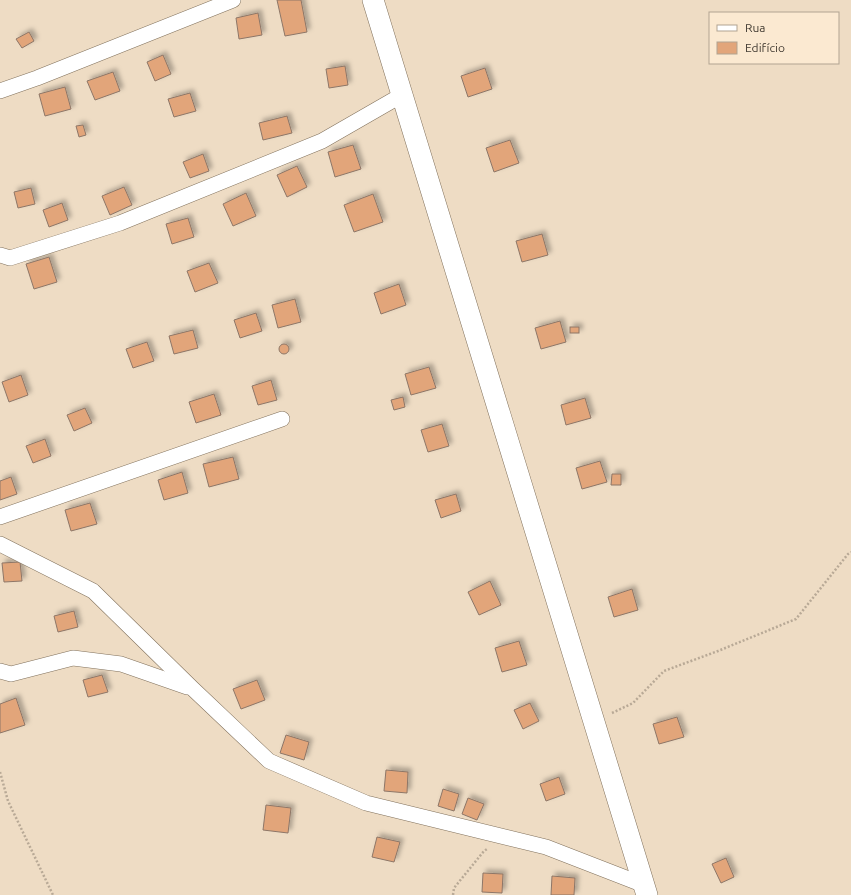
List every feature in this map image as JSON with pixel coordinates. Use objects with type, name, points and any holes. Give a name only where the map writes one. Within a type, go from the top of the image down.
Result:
[{"type":"main road","points":[[373,0],[645,890]]},
{"type":"street","points":[[0,91],[37,78],[233,0]]},
{"type":"street","points":[[0,255],[10,258],[120,223],[322,141],[402,95]]},
{"type":"street","points":[[0,517],[282,419]]},
{"type":"street","points":[[0,544],[93,590],[192,688],[269,761],[366,803],[546,847],[645,890]]},
{"type":"street","points":[[0,671],[11,674],[73,658],[121,664],[192,688]]},
{"type":"path","points":[[594,721],[634,703],[664,671],[796,619],[851,552]]},
{"type":"path","points":[[0,772],[8,801],[53,895]]},
{"type":"path","points":[[453,895],[454,888],[484,851],[503,836]]},
{"type":"building","points":[[277,0],[301,0],[307,32],[285,36]]},
{"type":"building","points":[[258,13],[262,35],[239,39],[236,18]]},
{"type":"building","points":[[29,32],[34,41],[22,48],[16,39]]},
{"type":"building","points":[[163,55],[171,74],[155,81],[147,62]]},
{"type":"building","points":[[345,66],[348,85],[329,88],[326,69]]},
{"type":"building","points":[[485,68],[492,89],[468,97],[461,76]]},
{"type":"building","points":[[113,72],[120,91],[95,100],[87,81]]},
{"type":"building","points":[[65,87],[71,109],[45,116],[39,94]]},
{"type":"building","points":[[190,93],[196,111],[174,117],[168,99]]},
{"type":"building","points":[[287,116],[292,133],[263,140],[259,123]]},
{"type":"building","points":[[83,125],[86,135],[79,137],[76,126]]},
{"type":"building","points":[[510,140],[519,163],[494,172],[486,148]]},
{"type":"building","points":[[353,145],[361,169],[335,177],[328,152]]},
{"type":"building","points":[[203,154],[209,171],[190,178],[183,162]]},
{"type":"building","points":[[297,166],[307,187],[287,197],[277,175]]},
{"type":"building","points":[[124,187],[132,205],[110,215],[102,196]]},
{"type":"building","points":[[31,188],[35,204],[18,208],[14,192]]},
{"type":"building","points":[[246,193],[256,216],[233,226],[223,204]]},
{"type":"building","points":[[373,194],[383,222],[354,232],[344,205]]},
{"type":"building","points":[[62,203],[68,220],[49,227],[43,210]]},
{"type":"building","points":[[188,218],[194,237],[172,244],[166,224]]},
{"type":"building","points":[[542,234],[548,255],[522,262],[516,241]]},
{"type":"building","points":[[49,257],[57,282],[34,289],[26,264]]},
{"type":"building","points":[[209,263],[218,283],[195,292],[187,271]]},
{"type":"building","points":[[399,284],[406,305],[381,314],[374,293]]},
{"type":"building","points":[[295,299],[301,322],[278,328],[272,305]]},
{"type":"building","points":[[256,313],[262,331],[240,338],[234,320]]},
{"type":"building","points":[[560,321],[566,342],[541,349],[535,328]]},
{"type":"building","points":[[570,327],[579,327],[579,333],[570,333]]},
{"type":"building","points":[[193,330],[198,348],[174,354],[169,336]]},
{"type":"building","points":[[147,342],[154,361],[133,368],[126,349]]},
{"type":"building","points":[[282,344],[286,344],[288,345],[288,353],[282,354],[279,351],[279,347]]},
{"type":"building","points":[[429,367],[436,388],[411,395],[405,374]]},
{"type":"building","points":[[21,375],[28,395],[9,402],[2,382]]},
{"type":"building","points":[[271,380],[277,400],[258,405],[252,386]]},
{"type":"building","points":[[214,394],[221,415],[196,423],[189,402]]},
{"type":"building","points":[[403,397],[405,407],[394,410],[391,400]]},
{"type":"building","points":[[585,398],[591,418],[566,425],[561,405]]},
{"type":"building","points":[[85,408],[92,423],[74,431],[67,415]]},
{"type":"building","points":[[442,424],[449,446],[428,452],[421,430]]},
{"type":"building","points":[[45,439],[51,456],[33,463],[26,446]]},
{"type":"building","points":[[233,457],[239,479],[209,487],[203,464]]},
{"type":"building","points":[[600,461],[607,482],[582,489],[576,468]]},
{"type":"building","points":[[182,472],[188,493],[164,500],[158,480]]},
{"type":"building","points":[[612,474],[621,474],[621,485],[611,485]]},
{"type":"building","points":[[11,477],[17,494],[0,500],[0,481]]},
{"type":"building","points":[[456,494],[461,511],[441,518],[435,500]]},
{"type":"building","points":[[90,503],[97,524],[71,531],[65,510]]},
{"type":"building","points":[[20,562],[22,581],[4,582],[2,563]]},
{"type":"building","points":[[490,581],[501,605],[479,615],[468,592]]},
{"type":"building","points":[[632,589],[638,610],[614,617],[608,597]]},
{"type":"building","points":[[74,611],[78,627],[58,632],[54,616]]},
{"type":"building","points":[[519,641],[527,665],[502,672],[495,648]]},
{"type":"building","points":[[102,675],[108,692],[88,697],[83,680]]},
{"type":"building","points":[[257,680],[265,700],[241,709],[233,689]]},
{"type":"building","points":[[16,698],[25,725],[0,733],[0,704]]},
{"type":"building","points":[[530,703],[539,721],[523,729],[514,710]]},
{"type":"building","points":[[677,717],[684,737],[659,744],[653,724]]},
{"type":"building","points":[[286,735],[309,742],[304,760],[280,753]]},
{"type":"building","points":[[386,770],[408,772],[407,793],[384,791]]},
{"type":"building","points":[[559,777],[565,794],[546,801],[540,784]]},
{"type":"building","points":[[443,789],[459,794],[454,811],[438,806]]},
{"type":"building","points":[[468,798],[484,804],[477,820],[462,814]]},
{"type":"building","points":[[266,805],[291,808],[288,833],[263,830]]},
{"type":"building","points":[[377,837],[400,842],[394,862],[372,857]]},
{"type":"building","points":[[726,858],[734,877],[721,883],[712,864]]},
{"type":"building","points":[[483,873],[503,874],[502,893],[482,892]]},
{"type":"building","points":[[552,876],[575,878],[574,895],[551,895]]}]
